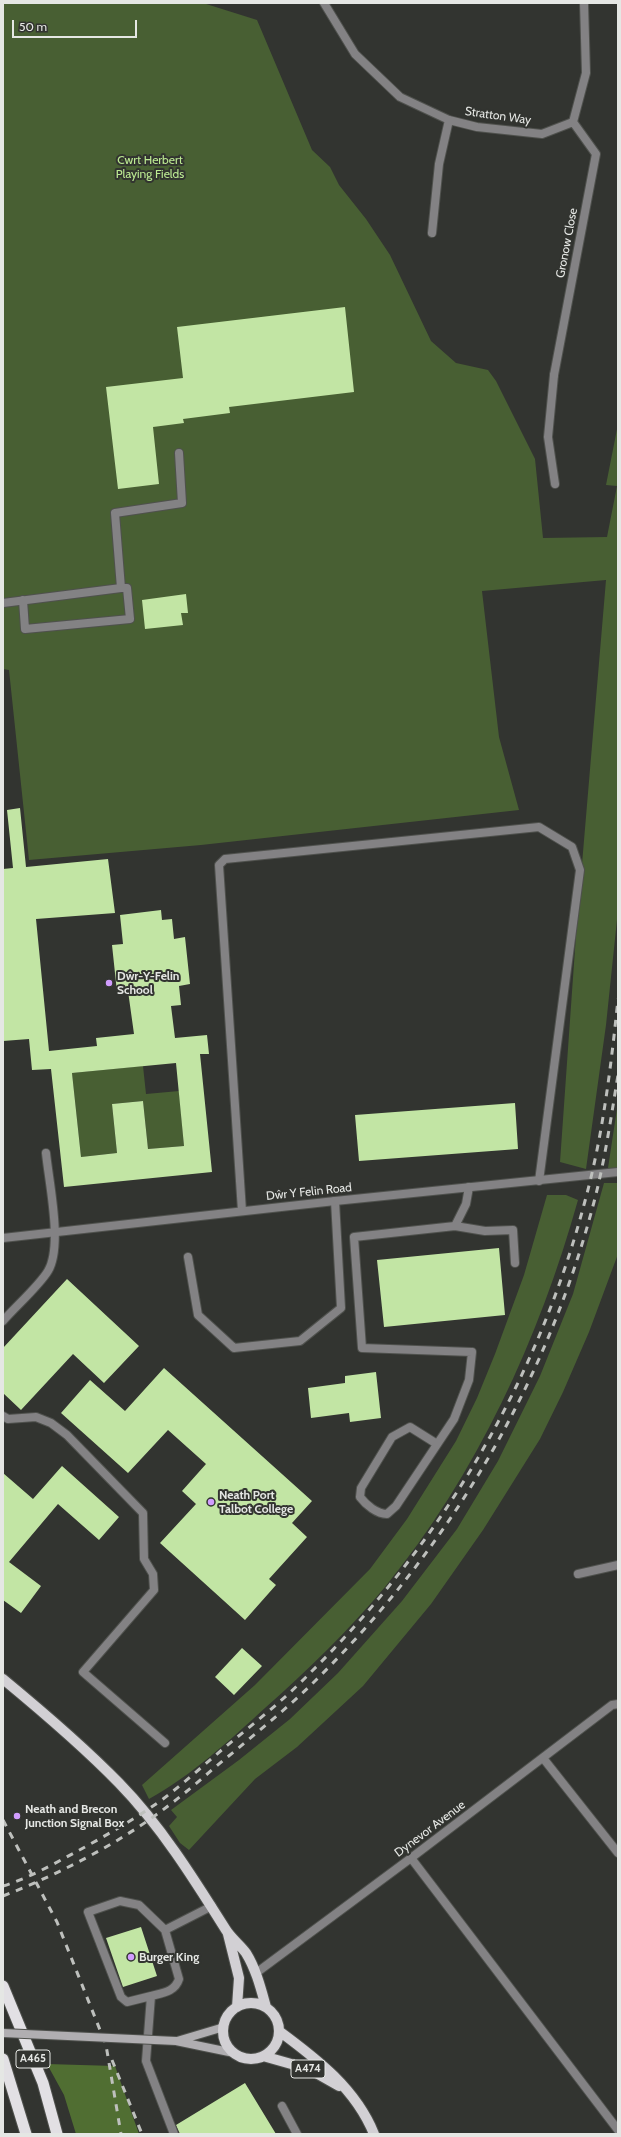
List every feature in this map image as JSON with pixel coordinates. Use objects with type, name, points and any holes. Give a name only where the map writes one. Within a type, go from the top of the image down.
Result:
[{"type":"highway","name":"A465","points":[[3,1986],[43,2083],[57,2134]]},
{"type":"highway","name":"A465","points":[[3,2059],[26,2134]]},
{"type":"main road","points":[[3,1679],[62,1728],[120,1784],[154,1824],[212,1906],[227,1931],[245,1953],[256,1973],[266,2007],[276,2019],[279,2031],[275,2046],[263,2056],[248,2059],[234,2053],[176,2041],[3,2033]]},
{"type":"main road","points":[[227,1931],[239,1978],[237,2007]]},
{"type":"main road","points":[[234,2053],[227,2046],[224,2037],[224,2027],[231,2012],[237,2007],[252,2003],[266,2007]]},
{"type":"main road","points":[[176,2041],[224,2027]]},
{"type":"main road","name":"A474","points":[[279,2031],[321,2062],[349,2092],[367,2118],[374,2134]]},
{"type":"main road","name":"A474","points":[[263,2056],[309,2069],[349,2092]]},
{"type":"street","name":"Stratton Way","points":[[324,3],[355,54],[400,97],[448,120],[477,127],[542,134],[573,122]]},
{"type":"street","points":[[573,122],[586,73],[584,3]]},
{"type":"street","points":[[432,233],[439,164],[448,120]]},
{"type":"street","name":"Gronow Close","points":[[555,484],[548,437],[554,375],[596,154],[573,122]]},
{"type":"street","points":[[121,588],[115,513],[182,503],[180,453]]},
{"type":"street","points":[[3,603],[23,600],[121,588],[127,588],[130,619],[25,629],[23,600]]},
{"type":"street","points":[[242,1211],[219,865],[225,859],[539,827],[572,847],[580,870],[539,1181]]},
{"type":"street","points":[[3,1321],[48,1271],[54,1252],[55,1231],[46,1153]]},
{"type":"street","name":"Dŵr Y Felin Road","points":[[3,1238],[55,1231],[618,1172]]},
{"type":"street","points":[[455,1226],[466,1204],[469,1188]]},
{"type":"street","points":[[188,1257],[198,1315],[234,1348],[300,1341],[341,1308],[335,1201]]},
{"type":"street","points":[[437,1444],[410,1427],[392,1437],[360,1488],[360,1497],[364,1502],[382,1514],[387,1514],[396,1506],[454,1419],[469,1380],[472,1352],[362,1348],[354,1237],[455,1226],[484,1232],[513,1230],[515,1263]]},
{"type":"street","points":[[5,1420],[36,1417],[51,1423],[67,1435],[143,1513],[144,1559],[153,1574],[154,1590],[83,1672],[165,1743]]},
{"type":"street","points":[[578,1574],[618,1566]]},
{"type":"street","name":"Dynevor Avenue","points":[[256,1973],[411,1858],[612,1704],[618,1704]]},
{"type":"street","points":[[542,1758],[618,1854]]},
{"type":"street","points":[[411,1858],[618,2130]]},
{"type":"street","points":[[120,1901],[129,1902],[139,1905],[165,1930],[179,1979],[178,1983],[171,1990],[127,2002],[121,1997],[88,1912],[120,1901]]},
{"type":"street","points":[[165,1930],[212,1906]]},
{"type":"street","points":[[151,1996],[151,2012],[146,2061],[174,2134]]},
{"type":"street","points":[[282,2106],[297,2134]]},
{"type":"green space","name":"Cwrt Herbert Playing Fields","points":[[3,3],[203,3],[257,20],[312,150],[330,167],[339,185],[366,219],[390,255],[431,341],[456,363],[488,370],[496,381],[535,459],[543,538],[607,537],[617,486],[606,485],[618,424],[618,910],[606,1025],[586,1169],[560,1162],[576,935],[606,580],[482,591],[499,737],[519,810],[201,845],[29,860],[9,670],[3,669]]},
{"type":"green space","points":[[143,1066],[146,1094],[179,1091],[184,1146],[148,1149],[143,1101],[112,1104],[117,1153],[81,1157],[72,1073]]},
{"type":"green space","points":[[618,1102],[618,1168],[608,1168]]},
{"type":"green space","points":[[604,1183],[618,1183],[618,1254],[589,1332],[563,1392],[540,1439],[483,1530],[431,1604],[363,1686],[297,1747],[255,1779],[189,1850],[180,1843],[169,1826],[177,1817],[171,1810],[239,1760],[290,1719],[338,1673],[402,1601],[457,1529],[498,1461],[540,1376],[573,1294]]},
{"type":"green space","points":[[547,1195],[566,1195],[578,1200],[544,1303],[524,1354],[476,1452],[418,1544],[385,1587],[357,1619],[312,1665],[210,1757],[180,1780],[149,1799],[142,1785],[255,1685],[370,1569],[407,1519],[456,1441],[477,1398],[524,1275]]},
{"type":"green space","points":[[47,2064],[115,2066],[139,2134],[76,2134],[64,2095]]},
{"type":"building","points":[[345,307],[354,392],[229,407],[230,413],[183,419],[184,423],[153,427],[159,484],[118,489],[106,387],[183,378],[177,327]]},
{"type":"building","points":[[186,594],[188,613],[181,613],[183,625],[145,629],[142,600]]},
{"type":"building","points":[[20,808],[26,867],[108,859],[115,913],[36,919],[49,1051],[97,1046],[96,1038],[134,1034],[128,991],[117,992],[112,945],[123,944],[120,915],[161,910],[162,920],[172,919],[174,939],[185,937],[190,984],[179,986],[181,1005],[171,1006],[175,1038],[207,1035],[209,1054],[200,1054],[212,1172],[64,1187],[51,1069],[32,1070],[29,1039],[3,1041],[3,869],[13,868],[7,810]],"holes":[[[176,1063],[184,1146],[148,1149],[143,1101],[112,1104],[117,1153],[81,1157],[72,1073]]]},
{"type":"building","points":[[515,1103],[518,1149],[359,1161],[355,1115]]},
{"type":"building","points":[[499,1248],[505,1315],[384,1327],[377,1260]]},
{"type":"building","points":[[67,1279],[139,1346],[104,1383],[73,1354],[21,1410],[3,1393],[3,1348]]},
{"type":"building","points":[[164,1368],[312,1501],[292,1523],[307,1537],[269,1579],[276,1585],[245,1620],[160,1543],[196,1504],[182,1491],[206,1464],[168,1430],[128,1473],[61,1413],[90,1380],[125,1411]]},
{"type":"building","points":[[376,1372],[381,1418],[350,1422],[349,1413],[311,1418],[308,1388],[345,1383],[345,1376]]},
{"type":"building","points":[[62,1466],[119,1517],[99,1540],[58,1504],[9,1562],[41,1586],[21,1613],[3,1600],[3,1473],[33,1499]]},
{"type":"building","points":[[242,1648],[262,1666],[234,1695],[215,1677]]},
{"type":"building","name":"Burger King","points":[[141,1927],[157,1976],[123,1987],[106,1938]]},
{"type":"building","points":[[245,2083],[276,2134],[180,2134],[176,2125]]},
{"type":"railway","points":[[3,1886],[55,1863],[105,1836],[144,1812],[179,1787],[268,1712],[290,1693],[358,1623],[402,1570],[443,1514],[479,1455],[512,1395],[541,1332],[565,1267],[585,1201],[602,1126],[618,999]]},
{"type":"railway","points":[[3,1896],[46,1878],[88,1857],[130,1833],[177,1799],[276,1717],[306,1690],[364,1629],[409,1576],[450,1519],[487,1460],[520,1398],[549,1335],[574,1269],[594,1202],[605,1154],[618,1075]]},
{"type":"railway","points":[[3,1820],[57,1922],[106,2045],[121,2134]]},
{"type":"railway","points":[[112,2060],[142,2134]]},
{"type":"place","name":"Dŵr-Y-Felin School","points":[[109,983]]},
{"type":"place","name":"Neath Port Talbot College","points":[[211,1502]]},
{"type":"place","name":"Neath and Brecon Junction Signal Box","points":[[17,1816]]},
{"type":"place","name":"Burger King","points":[[131,1957]]}]
